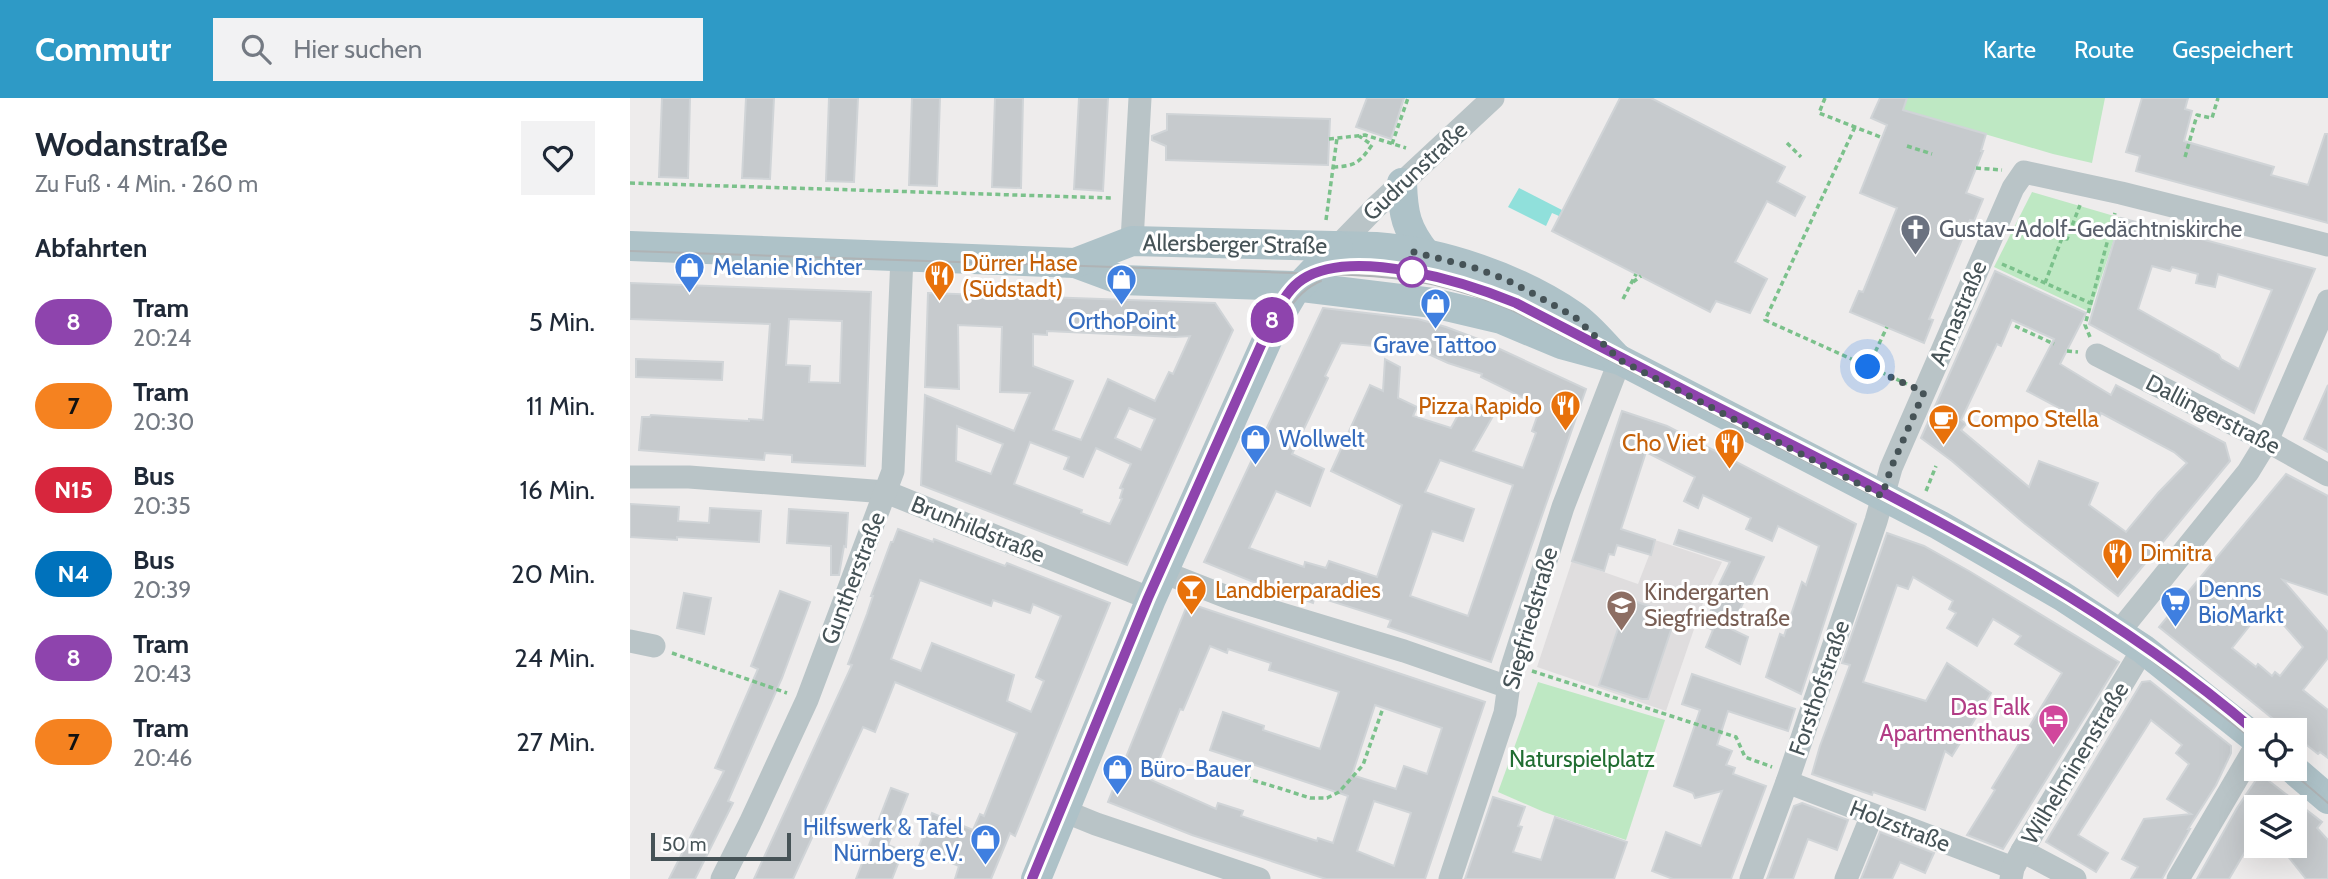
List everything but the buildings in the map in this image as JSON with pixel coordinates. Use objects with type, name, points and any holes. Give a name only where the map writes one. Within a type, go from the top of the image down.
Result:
[{"type":"main road","points":[[1402,183],[1406,220],[1414,238],[1426,254]]},
{"type":"main road","name":"Allersberger Straße","points":[[1075,263],[1132,241],[1332,233],[1385,247],[1426,254],[1497,276],[1575,317],[1620,360]]},
{"type":"main road","points":[[1036,879],[1151,599],[1273,327],[1332,233]]},
{"type":"main road","name":"Allersberger Straße","points":[[630,246],[1075,263],[1121,280],[1298,286],[1408,299],[1501,319],[1561,344],[1620,360],[1962,537],[2119,632],[2244,729]]},
{"type":"main road","points":[[2307,781],[2328,799]]},
{"type":"street","points":[[1132,241],[1140,98]]},
{"type":"street","name":"Gudrunstraße","points":[[1332,233],[1402,183],[1493,98]]},
{"type":"street","name":"Annastraße","points":[[1882,496],[1891,468],[2013,188],[2024,173],[2088,185]]},
{"type":"street","points":[[2088,185],[2328,245]]},
{"type":"street","name":"Guntherstraße","points":[[722,879],[807,700],[893,471],[902,256]]},
{"type":"street","points":[[2119,632],[2248,472],[2267,441],[2328,301]]},
{"type":"street","name":"Dallingerstraße","points":[[2097,355],[2328,475]]},
{"type":"street","name":"Siegfriedstraße","points":[[1450,879],[1505,713],[1509,679],[1563,507],[1620,360]]},
{"type":"street","name":"Brunhildstraße","points":[[630,477],[689,477],[886,492],[1151,599]]},
{"type":"street","name":"Forsthofstraße","points":[[1751,879],[1789,778],[1876,521],[1882,496]]},
{"type":"street","points":[[1163,572],[1232,599],[1404,651],[1509,679]]},
{"type":"street","points":[[630,641],[653,646]]},
{"type":"street","name":"Wilhelminenstraße","points":[[2016,866],[2143,649]]},
{"type":"street","points":[[2178,879],[2244,766]]},
{"type":"street","name":"Holzstraße","points":[[1789,778],[1872,816],[2016,866],[2075,879]]},
{"type":"street","points":[[1064,811],[1259,879]]},
{"type":"street","points":[[1846,879],[1872,816]]},
{"type":"path","points":[[1392,144],[1408,98]]},
{"type":"path","points":[[1825,98],[1819,113],[1883,138]]},
{"type":"path","points":[[2185,158],[2197,115],[2212,118],[2218,98]]},
{"type":"path","points":[[1855,127],[1765,320],[1924,392]]},
{"type":"path","points":[[1329,139],[1365,135],[1406,148]]},
{"type":"path","points":[[1334,167],[1350,166],[1362,160],[1372,145],[1359,136]]},
{"type":"path","points":[[1332,233],[1337,138]]},
{"type":"path","points":[[1787,144],[1801,157]]},
{"type":"path","points":[[1907,146],[1932,154]]},
{"type":"path","points":[[630,183],[1112,198],[1112,207]]},
{"type":"path","points":[[2045,283],[2062,238],[2067,239],[2088,185]]},
{"type":"path","points":[[2097,355],[2085,325],[2121,193]]},
{"type":"path","points":[[1983,256],[2090,303]]},
{"type":"path","points":[[1623,299],[1638,275]]},
{"type":"path","points":[[2015,326],[2054,344]]},
{"type":"path","points":[[1868,367],[1887,327]]},
{"type":"path","points":[[1923,499],[1936,466]]},
{"type":"path","points":[[653,646],[807,700]]},
{"type":"path","points":[[1509,679],[1536,671],[1736,737],[1745,757],[1789,778]]},
{"type":"path","points":[[1239,771],[1252,779],[1289,792],[1310,798],[1328,798],[1339,792],[1363,765],[1383,708]]},
{"type":"shaded area","name":"Kindergarten Siegfriedstraße","points":[[1655,540],[1722,562],[1705,597],[1666,711],[1537,667],[1572,561],[1638,584]]},
{"type":"green space","points":[[1907,98],[2105,98],[2092,163],[1903,110]]},
{"type":"green space","points":[[2032,192],[2121,218],[2090,312],[1994,267]]},
{"type":"green space","name":"Naturspielplatz","points":[[1538,682],[1665,720],[1626,840],[1544,812],[1498,792]]},
{"type":"water","points":[[1519,188],[1562,210],[1559,216],[1552,213],[1546,226],[1508,207]]},
{"type":"tram line","points":[[630,251],[1374,276],[1414,281],[1472,295],[1512,310],[1960,540],[2141,652],[2244,733]]},
{"type":"tram line","name":"8","points":[[1032,879],[1148,598],[1274,316],[1282,300],[1294,286],[1313,273],[1329,268],[1371,267],[1427,274],[1485,290],[1516,303],[1963,534],[2141,642],[2244,723]]},
{"type":"tram line","points":[[1032,879],[1162,565],[1274,316],[1290,292],[1314,273]]},
{"type":"tram line","points":[[1286,313],[1301,294],[1321,281]]},
{"type":"tram line","points":[[2302,781],[2328,803]]},
{"type":"place","name":"Gustav-Adolf-Gedächtniskirche","points":[[1916,256]]},
{"type":"place","name":"Melanie Richter","points":[[690,294]]},
{"type":"place","name":"Dürrer Hase (Südstadt)","points":[[939,303]]},
{"type":"place","name":"OrthoPoint","points":[[1122,307]]},
{"type":"place","name":"Grave Tattoo","points":[[1435,331]]},
{"type":"place","name":"Pizza Rapido","points":[[1565,433]]},
{"type":"place","name":"Compo Stella","points":[[1944,446]]},
{"type":"place","name":"Wollwelt","points":[[1256,466]]},
{"type":"place","name":"Cho Viet","points":[[1729,470]]},
{"type":"place","name":"Dimitra","points":[[2117,580]]},
{"type":"place","name":"Landbierparadies","points":[[1192,617]]},
{"type":"place","name":"Denns BioMarkt","points":[[2175,629]]},
{"type":"place","name":"Kindergarten Siegfriedstraße","points":[[1621,632]]},
{"type":"place","name":"Das Falk Apartmenthaus","points":[[2053,747]]},
{"type":"place","name":"Büro-Bauer","points":[[1117,796]]},
{"type":"place","name":"Hilfswerk & Tafel Nürnberg e.V.","points":[[986,867]]},
{"type":"route","points":[[1412,272],[1410,251],[1454,261],[1505,279],[1575,317],[1620,360],[1882,496],[1886,480],[1924,392],[1868,367]]}]
